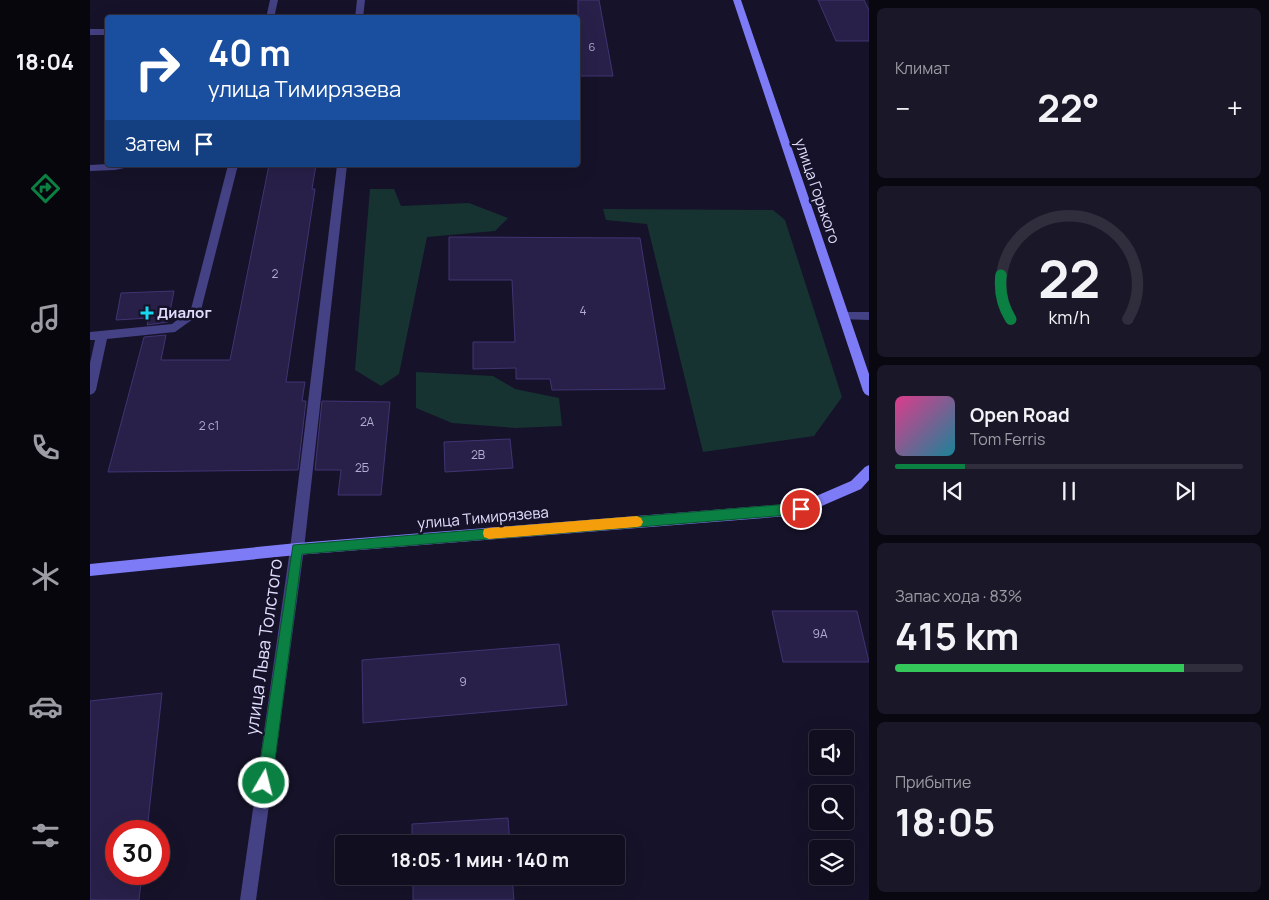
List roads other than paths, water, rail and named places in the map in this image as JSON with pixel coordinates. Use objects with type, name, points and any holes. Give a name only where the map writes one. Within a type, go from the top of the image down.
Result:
[{"type":"street","points":[[271,15],[274,0]]},
{"type":"street","points":[[359,15],[361,0]]},
{"type":"street","name":"улица Горького","points":[[737,0],[869,391]]},
{"type":"street","points":[[90,32],[105,32]]},
{"type":"street","points":[[90,168],[119,167]]},
{"type":"street","points":[[90,390],[96,335],[176,328],[196,311],[232,167]]},
{"type":"street","name":"улица Льва Толстого","points":[[248,900],[297,549],[342,167]]},
{"type":"street","points":[[844,316],[869,316]]},
{"type":"street","name":"улица Тимирязева","points":[[90,570],[297,549],[801,509],[856,485],[869,471]]},
{"type":"place","name":"Диалог","points":[[147,313]]}]
